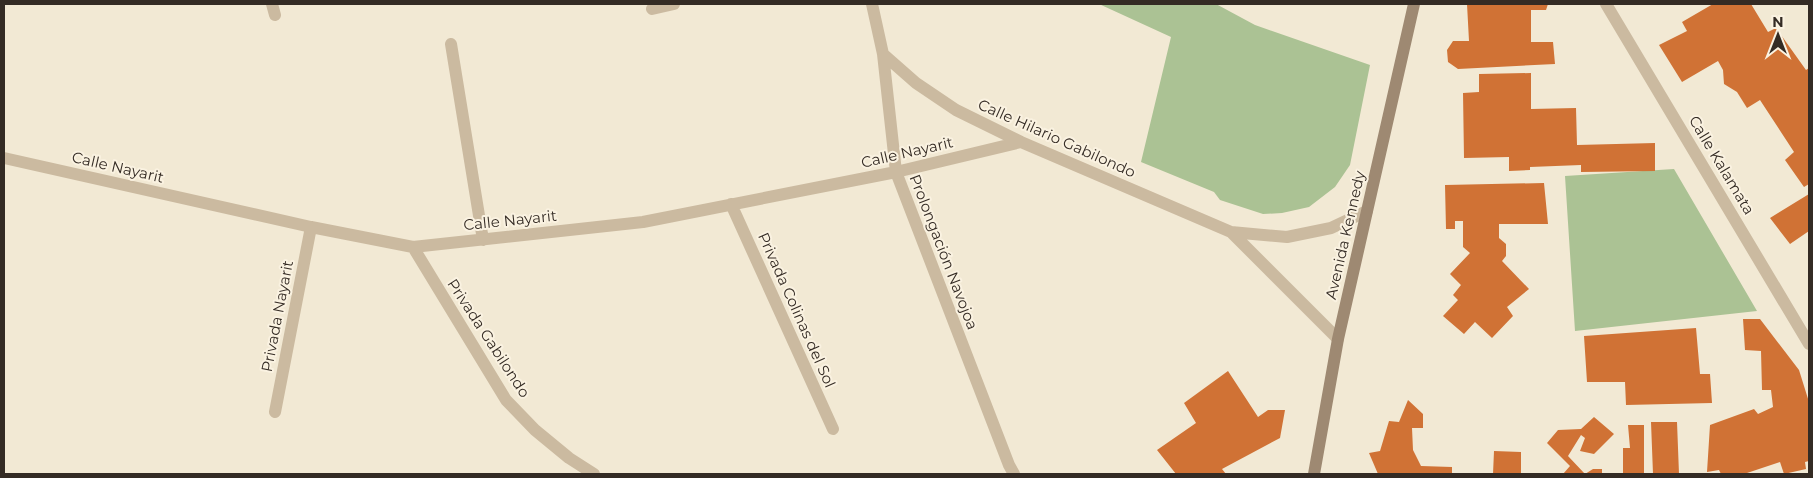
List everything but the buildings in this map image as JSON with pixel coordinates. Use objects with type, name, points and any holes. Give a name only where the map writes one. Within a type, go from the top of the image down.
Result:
[{"type":"street","points":[[652,9],[674,4]]},
{"type":"street","name":"Prolongación Navojoa","points":[[872,4],[883,54],[896,172],[1014,474]]},
{"type":"street","name":"Avenida Kennedy","points":[[1314,474],[1338,338],[1414,4]]},
{"type":"street","name":"Calle Kalamata","points":[[1606,4],[1809,344]]},
{"type":"street","points":[[450,44],[483,240]]},
{"type":"street","name":"Calle Hilario Gabilondo","points":[[883,54],[916,83],[956,110],[1021,142],[1230,232],[1287,237],[1331,228],[1367,211]]},
{"type":"street","name":"Calle Nayarit","points":[[4,158],[311,227],[413,247],[643,222],[896,172],[1021,142]]},
{"type":"street","name":"Privada Colinas del Sol","points":[[731,204],[833,429]]},
{"type":"street","name":"Privada Nayarit","points":[[275,412],[311,227]]},
{"type":"street","name":"Calle Hilario Gabilondo","points":[[1230,232],[1338,338]]},
{"type":"street","name":"Privada Gabilondo","points":[[413,247],[506,400],[535,430],[569,458],[594,474]]},
{"type":"green space","points":[[1099,4],[1216,4],[1255,25],[1370,65],[1350,165],[1335,187],[1309,207],[1282,213],[1263,214],[1220,200],[1214,192],[1141,162],[1171,37]]},
{"type":"green space","points":[[1674,169],[1757,311],[1575,331],[1565,176]]}]
